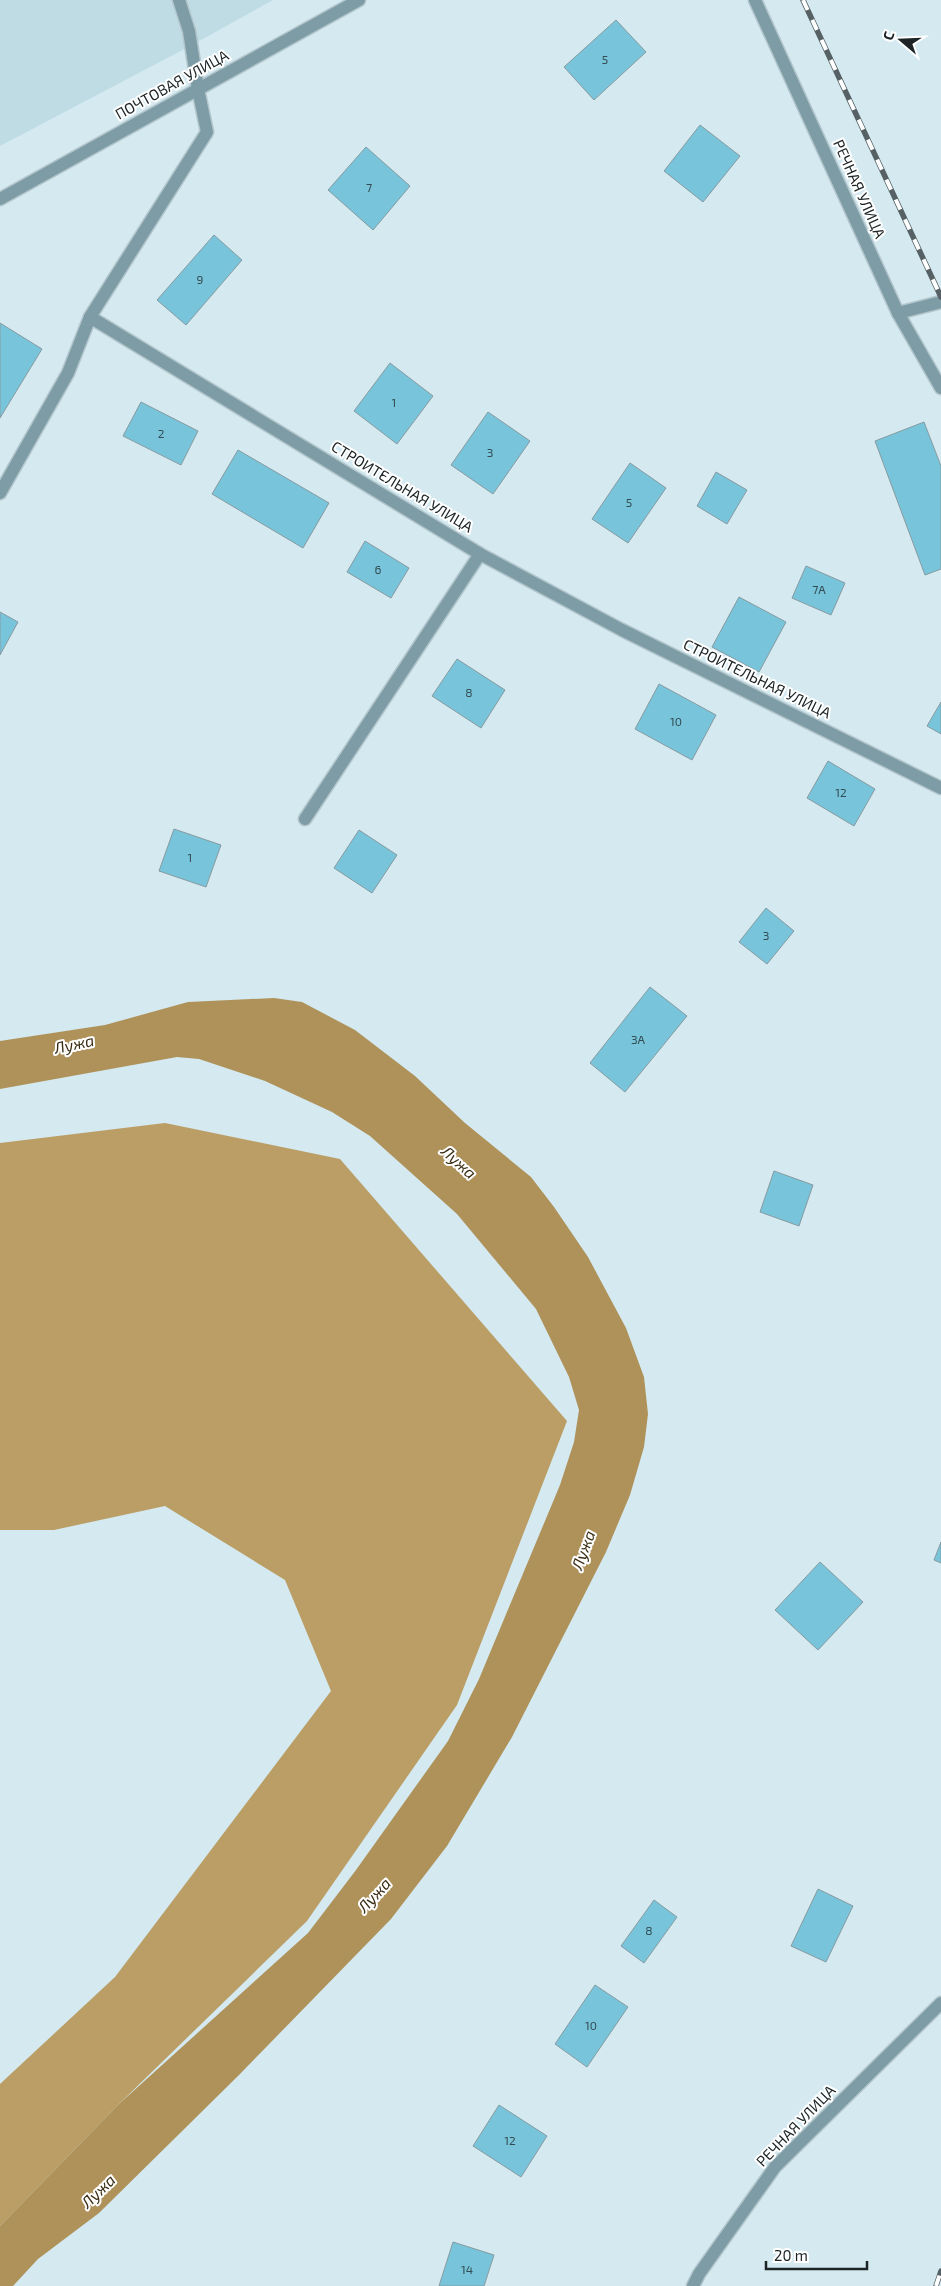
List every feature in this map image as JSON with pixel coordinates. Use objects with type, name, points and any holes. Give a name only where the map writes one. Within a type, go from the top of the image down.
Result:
[{"type":"street","points":[[0,493],[68,372],[90,317],[207,132],[189,31],[179,0]]},
{"type":"street","name":"ПОЧТОВАЯ УЛИЦА","points":[[0,199],[359,0]]},
{"type":"street","name":"РЕЧНАЯ УЛИЦА","points":[[756,0],[898,313],[941,388]]},
{"type":"street","points":[[898,313],[941,302]]},
{"type":"street","name":"СТРОИТЕЛЬНАЯ УЛИЦА","points":[[90,317],[480,554],[622,630],[941,788]]},
{"type":"street","points":[[305,819],[480,554]]},
{"type":"street","name":"РЕЧНАЯ УЛИЦА","points":[[692,2286],[776,2167],[941,2003]]},
{"type":"shaded area","points":[[0,0],[273,0],[0,146]]},
{"type":"shaded area","points":[[165,1123],[340,1159],[567,1421],[457,1705],[307,1921],[119,2104],[0,2226],[0,2084],[115,1977],[331,1691],[285,1580],[165,1506],[54,1530],[0,1530],[0,1143]]},
{"type":"water","name":"Лужа","points":[[274,998],[302,1002],[355,1030],[415,1076],[465,1123],[531,1177],[588,1257],[626,1328],[644,1377],[648,1414],[644,1447],[630,1495],[606,1552],[512,1737],[447,1846],[391,1919],[239,2075],[99,2213],[38,2259],[13,2286],[0,2286],[0,2226],[119,2104],[308,1933],[356,1870],[448,1741],[479,1679],[560,1485],[574,1442],[579,1410],[569,1377],[536,1309],[457,1214],[370,1136],[332,1112],[265,1081],[199,1059],[177,1057],[0,1089],[0,1041],[105,1025],[188,1002]]},
{"type":"building","points":[[616,20],[646,52],[594,100],[564,67]]},
{"type":"building","points":[[700,125],[740,156],[703,202],[664,171]]},
{"type":"building","points":[[366,147],[410,186],[373,230],[328,190]]},
{"type":"building","points":[[214,235],[242,260],[186,325],[157,300]]},
{"type":"building","points":[[0,323],[42,349],[0,418]]},
{"type":"building","points":[[390,363],[433,396],[397,444],[354,411]]},
{"type":"building","points":[[141,402],[198,431],[181,465],[123,436]]},
{"type":"building","points":[[488,412],[530,441],[493,494],[451,465]]},
{"type":"building","points":[[924,422],[941,466],[941,569],[925,575],[875,441]]},
{"type":"building","points":[[238,450],[329,503],[303,548],[212,494]]},
{"type":"building","points":[[630,463],[666,488],[628,543],[592,519]]},
{"type":"building","points":[[716,472],[747,490],[727,524],[697,506]]},
{"type":"building","points":[[365,541],[409,568],[391,598],[347,572]]},
{"type":"building","points":[[806,566],[845,583],[831,615],[792,598]]},
{"type":"building","points":[[739,597],[786,622],[759,672],[712,647]]},
{"type":"building","points":[[0,612],[18,622],[0,655]]},
{"type":"building","points":[[457,659],[505,690],[481,728],[432,696]]},
{"type":"building","points":[[659,684],[716,715],[692,760],[635,729]]},
{"type":"building","points":[[941,702],[941,734],[927,726]]},
{"type":"building","points":[[828,761],[875,789],[854,826],[807,798]]},
{"type":"building","points":[[174,829],[221,845],[206,887],[159,871]]},
{"type":"building","points":[[359,830],[397,855],[372,893],[334,868]]},
{"type":"building","points":[[766,908],[794,931],[767,964],[739,942]]},
{"type":"building","points":[[650,987],[687,1016],[625,1092],[590,1063]]},
{"type":"building","points":[[774,1171],[813,1185],[799,1226],[760,1212]]},
{"type":"building","points":[[941,1542],[941,1563],[934,1560]]},
{"type":"building","points":[[820,1562],[863,1602],[818,1650],[775,1610]]},
{"type":"building","points":[[818,1889],[853,1906],[826,1962],[791,1946]]},
{"type":"building","points":[[654,1900],[677,1917],[644,1963],[621,1946]]},
{"type":"building","points":[[595,1985],[628,2007],[587,2067],[555,2044]]},
{"type":"building","points":[[499,2105],[547,2136],[521,2177],[473,2146]]},
{"type":"building","points":[[453,2242],[494,2255],[484,2286],[439,2286]]},
{"type":"railway","points":[[803,0],[941,297]]},
{"type":"railway","points":[[936,2286],[941,2271]]}]
